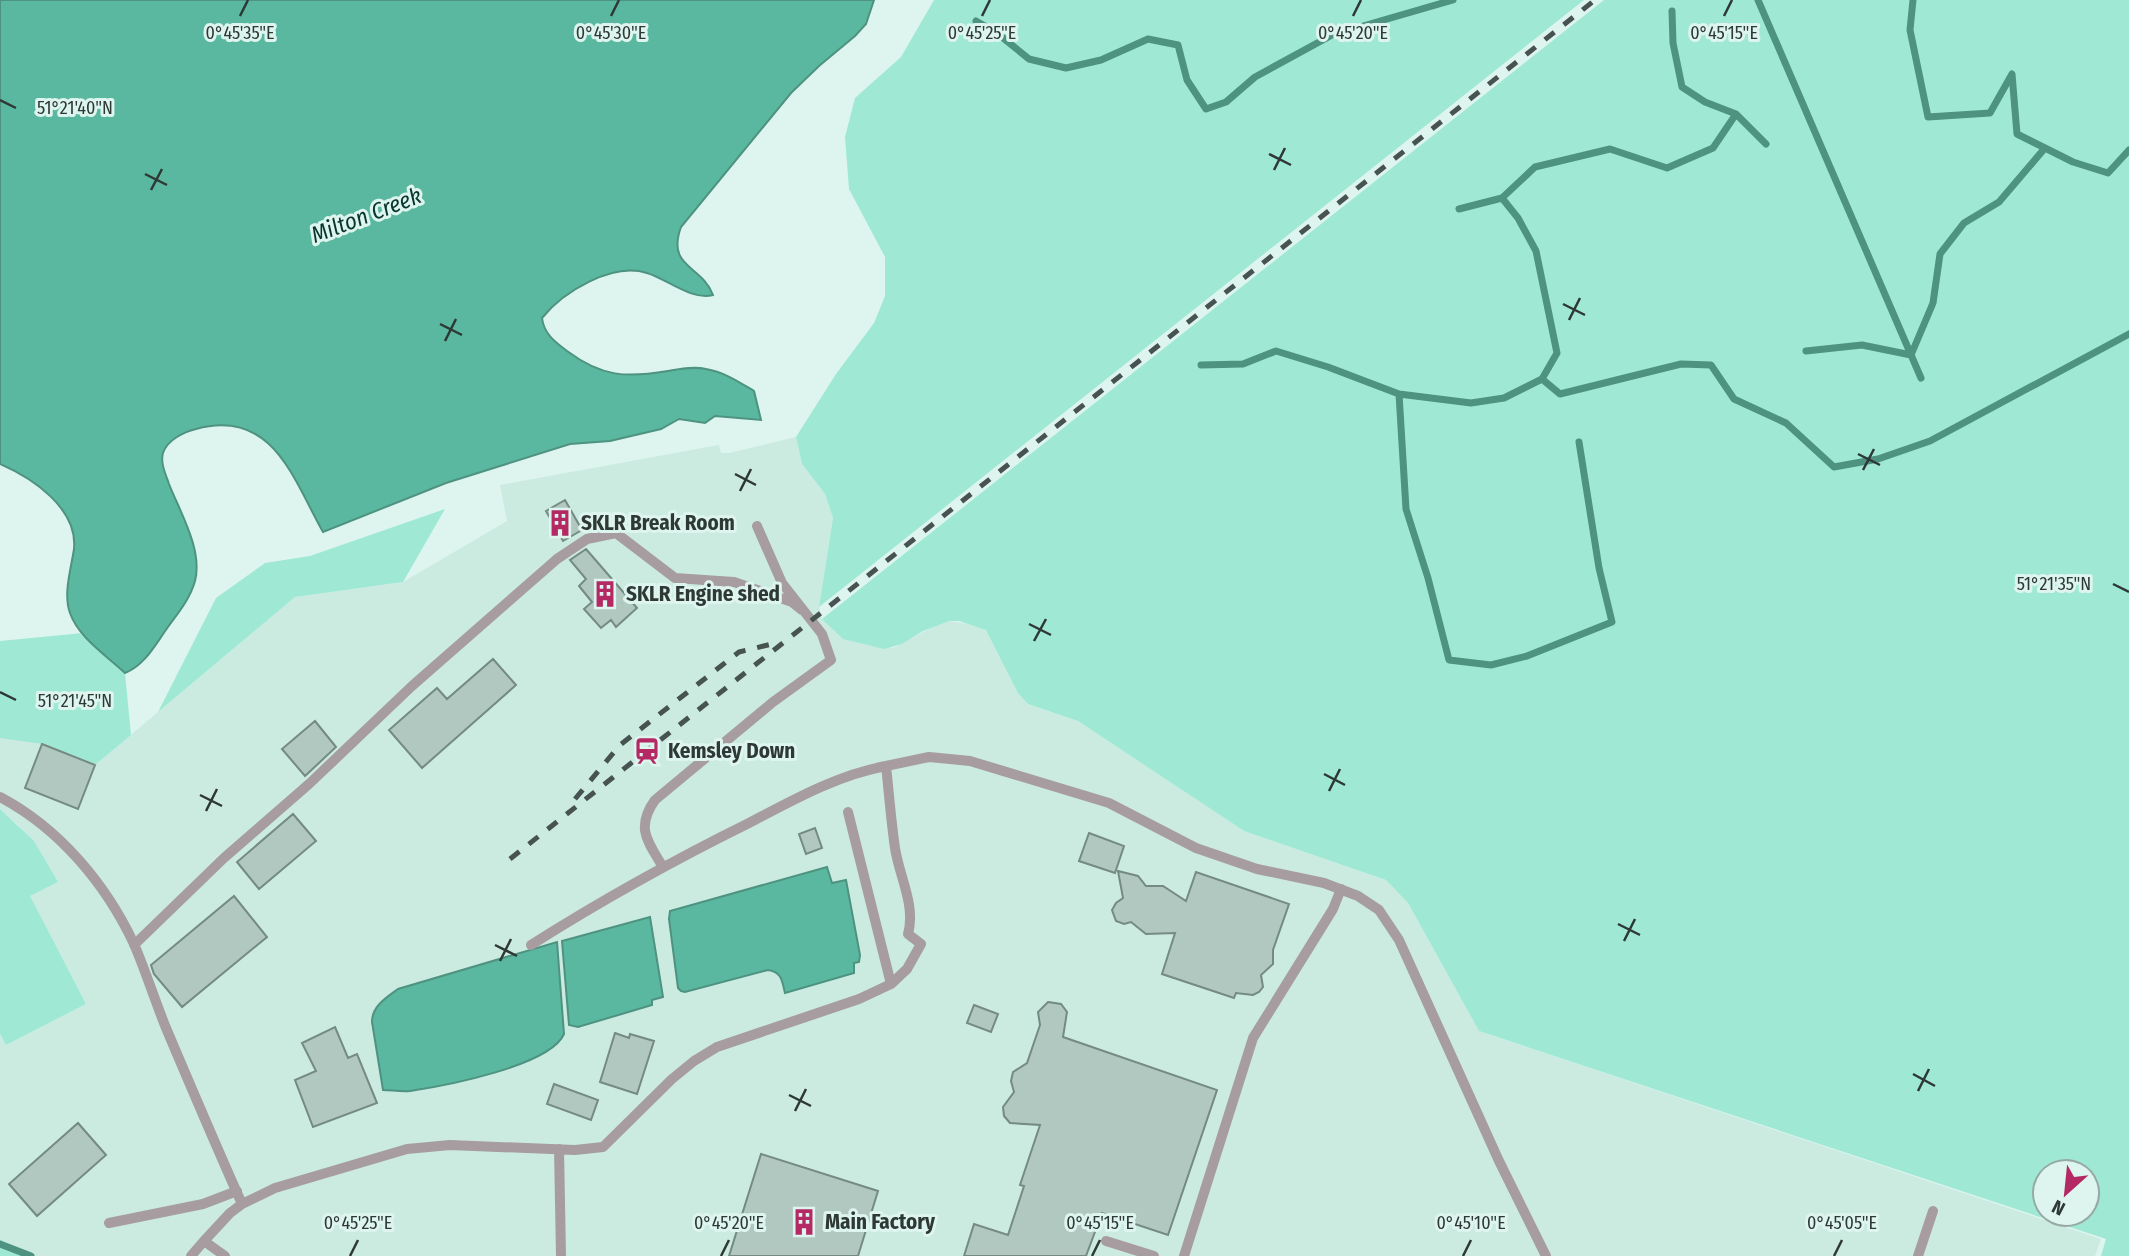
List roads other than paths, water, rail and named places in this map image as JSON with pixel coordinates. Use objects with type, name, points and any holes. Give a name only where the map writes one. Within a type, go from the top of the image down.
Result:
[{"type":"lane","points":[[757,526],[782,583],[802,610]]},
{"type":"lane","points":[[134,945],[412,686],[557,559],[587,539],[616,533],[675,578],[734,582],[792,602],[815,623],[826,640],[832,657],[830,663],[780,696],[655,800],[646,816],[645,832],[663,867]]},
{"type":"lane","points":[[531,945],[663,867],[812,791],[852,775],[908,760],[935,757],[981,764],[1109,803],[1196,848],[1257,869],[1324,883],[1371,903],[1389,923],[1399,940],[1499,1161],[1546,1256]]},
{"type":"lane","points":[[191,1256],[230,1213],[242,1204],[275,1188],[407,1149],[450,1144],[587,1150],[608,1144],[672,1079],[717,1047],[859,999],[891,984],[907,969],[921,944],[908,934],[908,902],[895,848],[886,766]]},
{"type":"lane","points":[[0,797],[30,814],[58,838],[104,892],[134,945],[163,1021],[242,1204]]},
{"type":"lane","points":[[848,812],[891,984]]},
{"type":"lane","points":[[1184,1256],[1248,1051],[1259,1026],[1333,909],[1340,889]]},
{"type":"lane","points":[[559,1149],[561,1256]]},
{"type":"lane","points":[[109,1223],[203,1204],[237,1191]]},
{"type":"lane","points":[[1918,1256],[1933,1211]]},
{"type":"lane","points":[[204,1241],[225,1256]]},
{"type":"lane","points":[[1106,1241],[1154,1256]]},
{"type":"water","name":"Milton Creek","points":[[0,0],[874,0],[866,24],[791,93],[681,227],[678,251],[687,265],[708,285],[713,295],[688,292],[647,273],[619,272],[575,289],[542,318],[548,333],[558,344],[580,360],[603,371],[627,375],[697,368],[725,375],[754,391],[761,420],[715,416],[705,423],[679,419],[661,429],[610,441],[570,444],[446,483],[323,532],[290,471],[262,438],[244,429],[222,425],[186,432],[168,444],[162,461],[193,544],[197,569],[195,581],[183,606],[149,654],[125,673],[86,638],[70,613],[67,590],[74,549],[69,520],[39,486],[0,464]]},
{"type":"water","points":[[827,867],[832,883],[846,880],[860,955],[859,962],[854,963],[854,973],[785,993],[779,975],[768,970],[685,992],[678,988],[670,911]]},
{"type":"water","points":[[650,917],[663,997],[652,1000],[652,1005],[578,1027],[569,1025],[562,941]]},
{"type":"water","points":[[557,942],[564,1034],[555,1045],[539,1056],[494,1073],[410,1091],[383,1090],[372,1022],[374,1011],[384,999],[398,989]]},
{"type":"waterway","points":[[976,21],[997,33],[1029,59],[1066,68],[1101,60],[1148,39],[1178,45],[1187,80],[1206,109],[1226,102],[1255,77],[1332,35],[1453,0]]},
{"type":"waterway","points":[[1758,0],[1921,378]]},
{"type":"waterway","points":[[1913,0],[1910,30],[1928,117],[1990,113],[2012,74],[2017,134],[2073,162],[2108,173],[2129,150]]},
{"type":"waterway","points":[[1672,11],[1673,43],[1682,87],[1705,102],[1736,114],[1766,144]]},
{"type":"waterway","points":[[1459,209],[1502,198],[1535,167],[1610,149],[1667,168],[1713,148],[1736,114]]},
{"type":"waterway","points":[[1806,351],[1862,345],[1911,355],[1933,303],[1940,254],[1964,223],[1999,202],[2045,148]]},
{"type":"waterway","points":[[1201,365],[1243,364],[1276,351],[1399,394],[1471,403],[1504,398],[1542,379],[1557,353],[1536,251],[1518,218],[1502,198]]},
{"type":"waterway","points":[[1542,379],[1560,394],[1681,364],[1711,365],[1734,399],[1786,423],[1834,467],[1878,459],[1930,441],[2129,334]]},
{"type":"waterway","points":[[1399,394],[1406,509],[1428,578],[1449,660],[1491,665],[1527,656],[1612,622],[1599,568],[1579,442]]},
{"type":"waterway","points":[[0,1244],[31,1256]]},
{"type":"railway","points":[[510,859],[1595,0]]},
{"type":"railway","points":[[575,799],[620,745],[739,652],[776,643]]},
{"type":"place","name":"SKLR Break Room","points":[[560,523]]},
{"type":"place","name":"SKLR Engine shed","points":[[605,594]]},
{"type":"place","name":"Kemsley Down","points":[[647,751]]},
{"type":"place","name":"Main Factory","points":[[804,1222]]}]
